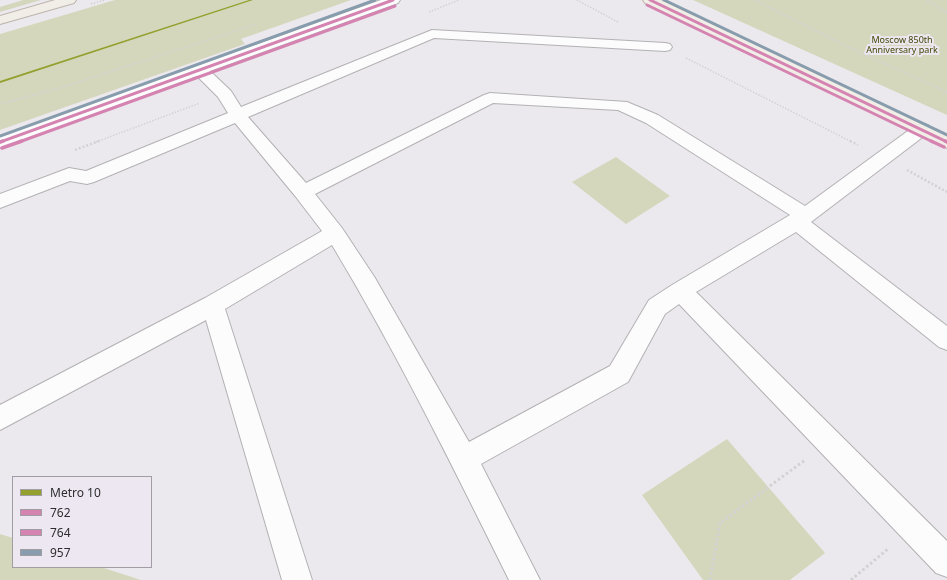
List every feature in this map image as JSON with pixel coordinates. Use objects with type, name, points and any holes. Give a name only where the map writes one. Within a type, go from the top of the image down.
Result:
[{"type":"main road","points":[[0,20],[69,0]]},
{"type":"main road","points":[[650,0],[947,142]]},
{"type":"street","points":[[0,142],[392,0]]},
{"type":"street","points":[[0,201],[69,174],[87,178],[432,34],[665,47]]},
{"type":"street","points":[[200,70],[225,94],[238,116],[303,192],[335,233],[367,284],[464,459],[525,580]]},
{"type":"street","points":[[303,192],[490,98],[621,105],[652,120],[801,219],[947,340]]},
{"type":"street","points":[[464,459],[619,374],[657,307],[680,291],[801,219],[922,129]]},
{"type":"street","points":[[0,418],[213,305],[335,233]]},
{"type":"street","points":[[680,291],[947,562]]},
{"type":"street","points":[[213,305],[297,580]]},
{"type":"path","points":[[577,0],[625,25]]},
{"type":"path","points":[[755,0],[846,46],[947,92]]},
{"type":"path","points":[[927,0],[947,13]]},
{"type":"path","points":[[0,104],[60,88],[262,22]]},
{"type":"path","points":[[665,47],[884,158],[947,192]]},
{"type":"path","points":[[711,579],[720,523],[829,442]]},
{"type":"path","points":[[851,580],[913,528]]},
{"type":"green space","points":[[23,0],[41,0],[0,12],[0,7]]},
{"type":"green space","points":[[115,0],[351,0],[241,39],[245,44],[0,130],[0,34]]},
{"type":"green space","name":"Moscow 850th Anniversary park","points":[[693,0],[947,0],[947,115]]},
{"type":"green space","points":[[616,157],[670,196],[626,224],[572,182]]},
{"type":"green space","points":[[727,439],[825,553],[790,580],[703,580],[642,495]]},
{"type":"green space","points":[[0,534],[12,538],[12,568],[104,568],[141,580],[0,580]]},
{"type":"metro line","name":"10","points":[[0,82],[252,0]]},
{"type":"transit line","name":"957","points":[[0,136],[375,0]]},
{"type":"transit line","name":"762","points":[[0,142],[393,0]]},
{"type":"transit line","name":"762","points":[[650,0],[947,142]]},
{"type":"transit line","name":"957","points":[[664,0],[947,135]]},
{"type":"transit line","name":"764","points":[[647,5],[944,147]]},
{"type":"transit line","name":"764","points":[[2,148],[395,6]]}]
